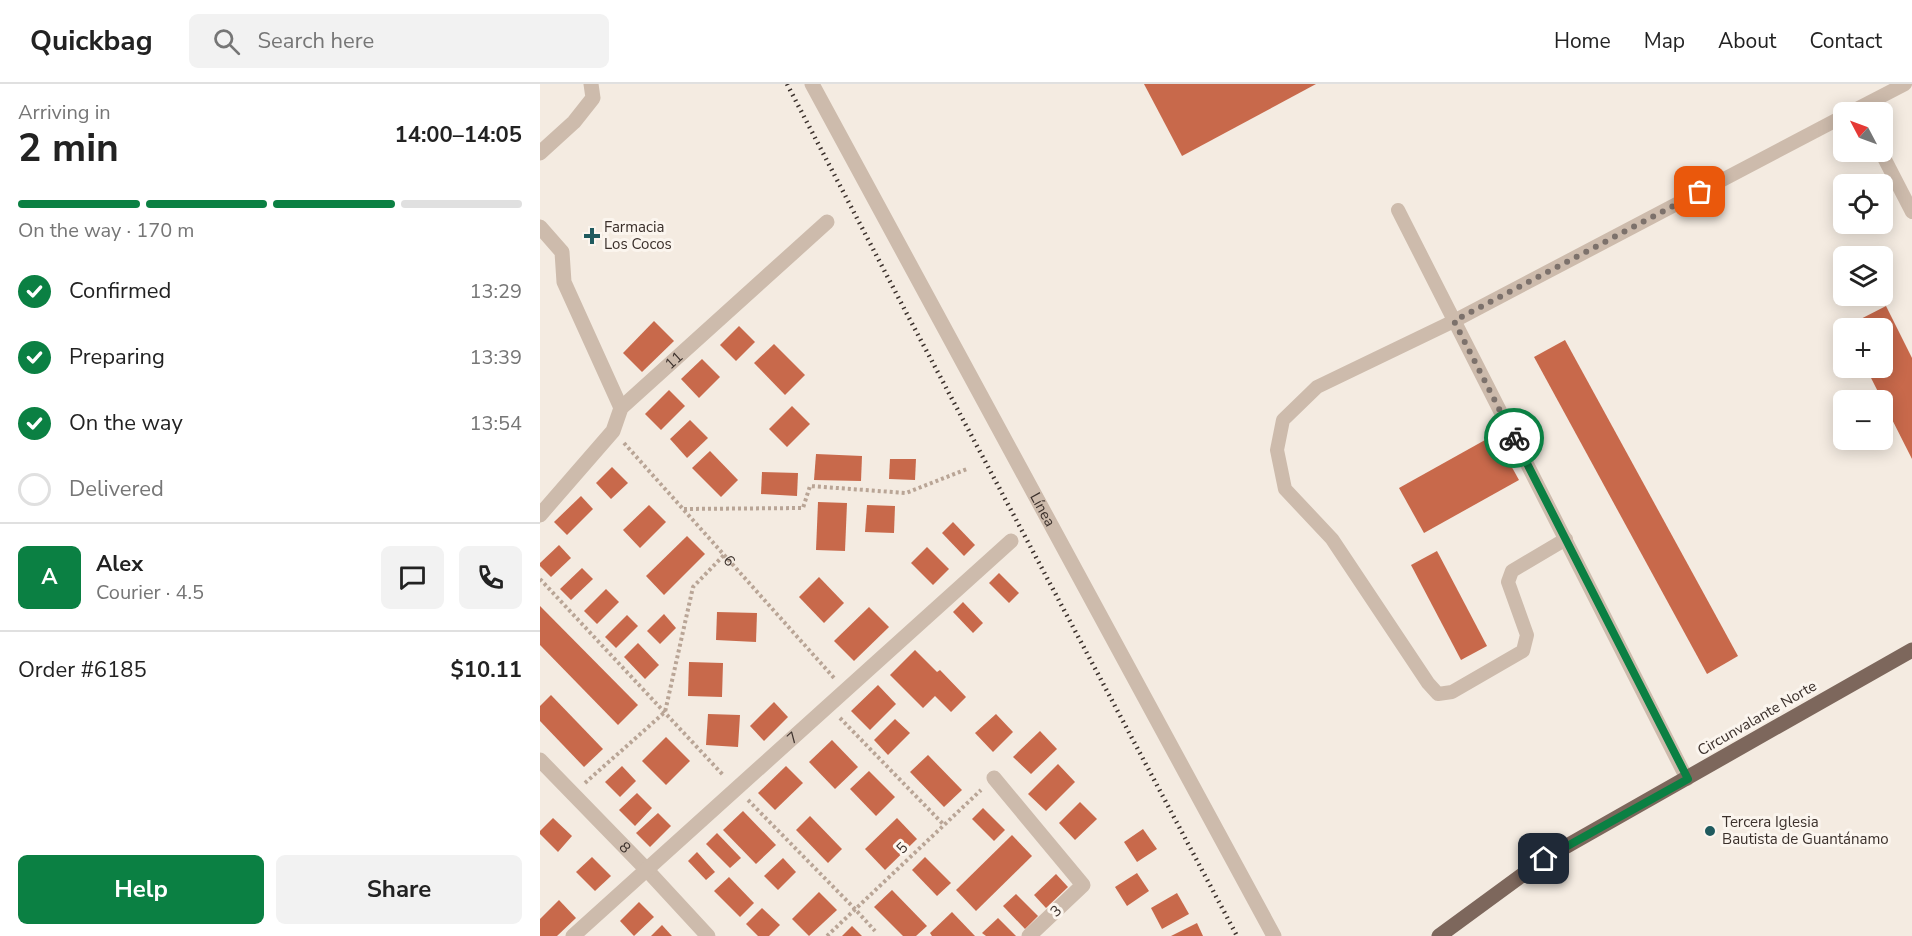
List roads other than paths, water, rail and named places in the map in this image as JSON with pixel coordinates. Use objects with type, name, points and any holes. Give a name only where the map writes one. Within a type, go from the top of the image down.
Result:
[{"type":"main road","name":"Circunvalante Norte","points":[[1439,936],[1544,859],[1912,650]]},
{"type":"street","points":[[540,153],[574,123],[593,98],[591,84]]},
{"type":"street","name":"Línea","points":[[812,84],[1274,936]]},
{"type":"street","name":"11","points":[[621,408],[827,222]]},
{"type":"street","points":[[540,227],[562,252],[564,282],[621,408],[614,431],[540,515]]},
{"type":"street","name":"7","points":[[573,936],[1011,540]]},
{"type":"street","name":"8","points":[[540,760],[648,870],[708,936]]},
{"type":"street","name":"3","points":[[994,778],[1083,885],[1029,936]]},
{"type":"lane","points":[[1873,102],[1905,84]]},
{"type":"lane","points":[[1566,539],[1512,571],[1508,582],[1527,635],[1523,651],[1452,692],[1438,694],[1428,683],[1332,538],[1285,489],[1277,450],[1283,420],[1317,387],[1454,321],[1833,122]]},
{"type":"lane","points":[[1886,162],[1912,212]]},
{"type":"lane","points":[[1398,210],[1688,779]]},
{"type":"railway","points":[[787,84],[1237,936]]},
{"type":"place","name":"Farmacia Los Cocos","points":[[592,236]]},
{"type":"place","name":"Tercera Iglesia Bautista de Guantánamo","points":[[1710,831]]}]
